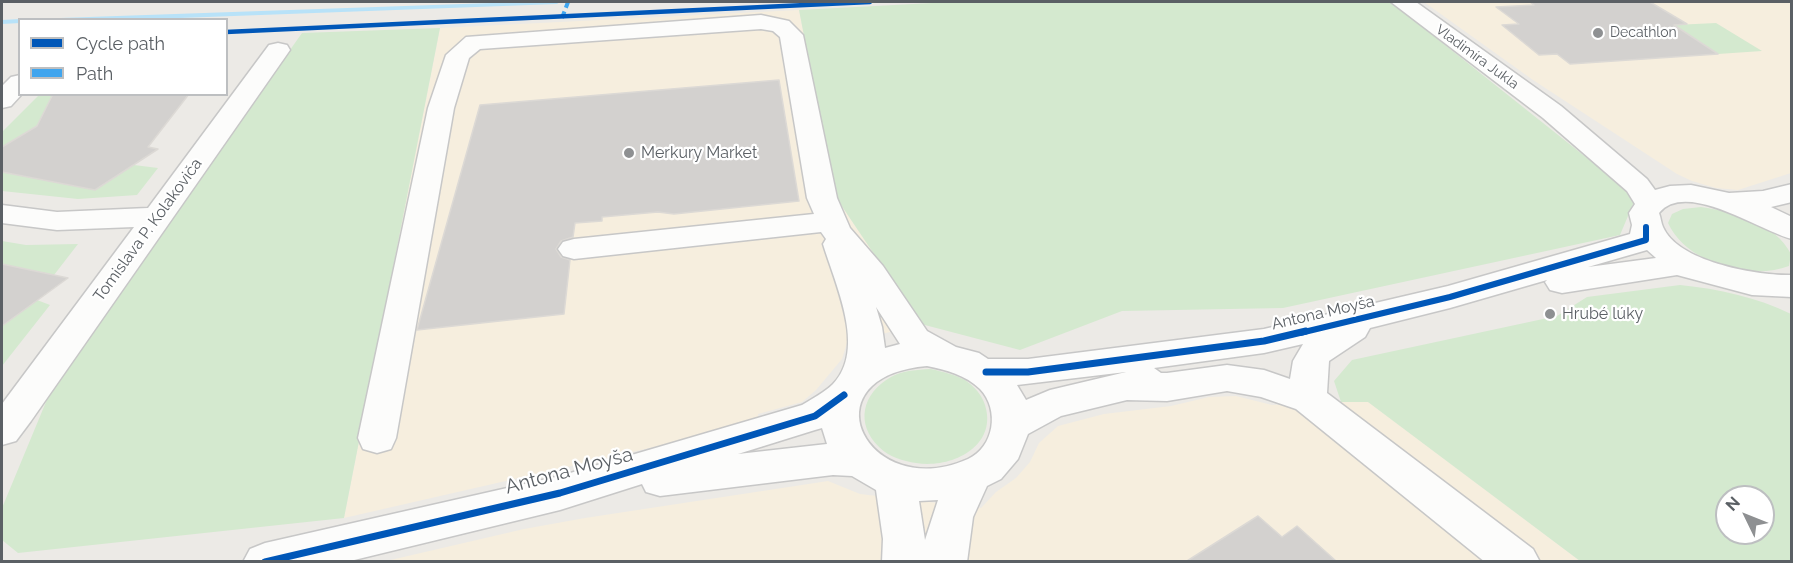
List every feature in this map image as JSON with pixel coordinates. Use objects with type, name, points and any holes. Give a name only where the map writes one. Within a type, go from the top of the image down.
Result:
[{"type":"street","name":"Vladimíra Jukla","points":[[1402,2],[1552,112],[1637,185],[1664,248],[1697,268]]},
{"type":"street","points":[[377,438],[441,108],[458,55],[474,42],[761,22],[781,26],[791,35],[822,198],[865,327],[867,351],[840,406],[840,429],[848,446],[878,471],[931,485],[972,476],[984,470],[1001,454],[1011,435],[1013,425],[1011,405],[1007,396],[986,372],[966,361],[927,353],[896,357],[867,369],[850,387]]},
{"type":"street","name":"Tomislava P. Kolakoviča","points":[[2,445],[10,421],[278,50]]},
{"type":"street","points":[[2,99],[18,84]]},
{"type":"street","name":"Vladimíra Jukla","points":[[1552,112],[1657,175],[1712,198]]},
{"type":"street","points":[[1648,215],[1670,196],[1763,200],[1791,193]]},
{"type":"street","points":[[1712,198],[1758,212],[1791,230]]},
{"type":"street","points":[[2,214],[57,221],[156,217]]},
{"type":"street","name":"Antona Moyša","points":[[986,372],[1028,372],[1242,344],[1450,297],[1646,240],[1648,215]]},
{"type":"street","points":[[574,249],[833,226]]},
{"type":"street","points":[[833,226],[871,274],[915,340],[943,355]]},
{"type":"street","name":"Antona Moyša","points":[[1450,297],[1677,265],[1697,268]]},
{"type":"street","points":[[1697,268],[1748,284],[1770,287],[1791,286]]},
{"type":"street","points":[[1310,399],[1308,367],[1319,347],[1377,314]]},
{"type":"street","name":"Antona Moyša","points":[[1013,425],[1050,404],[1126,386],[1242,344]]},
{"type":"street","points":[[1126,386],[1167,387],[1227,378],[1264,384],[1310,399],[1518,561]]},
{"type":"street","name":"Antona Moyša","points":[[242,561],[279,558],[560,493],[815,416],[850,387]]},
{"type":"street","name":"Antona Moyša","points":[[560,493],[833,459],[878,471]]},
{"type":"street","points":[[878,471],[904,539],[904,561]]},
{"type":"street","points":[[945,561],[946,539],[954,507],[972,476]]},
{"type":"shaded area","points":[[1424,2],[1791,2],[1791,173],[1738,190],[1716,188],[1692,181],[1677,174],[1533,80]]},
{"type":"shaded area","points":[[799,10],[835,196],[921,324],[847,343],[842,359],[816,390],[802,402],[758,414],[759,423],[344,518],[440,28]]},
{"type":"shaded area","points":[[1236,396],[1272,405],[1367,401],[1580,561],[382,562],[524,529],[828,481],[860,494],[981,508],[996,492],[1016,478],[1030,462],[1039,443],[1058,426],[1104,414],[1171,406],[1209,397]]},
{"type":"green space","points":[[951,2],[1391,2],[1636,197],[1620,235],[1283,308],[1122,311],[1020,350],[921,324],[835,196],[799,10]]},
{"type":"green space","points":[[1716,23],[1762,51],[1718,54],[1674,25]]},
{"type":"green space","points":[[440,28],[344,518],[18,553],[2,540],[2,508],[53,385],[302,33]]},
{"type":"green space","points":[[38,96],[52,96],[37,126],[2,147],[2,132]]},
{"type":"green space","points":[[134,165],[158,168],[137,195],[78,199],[2,191],[2,172],[95,190]]},
{"type":"green space","points":[[1701,207],[1740,216],[1775,234],[1791,254],[1789,266],[1773,270],[1738,270],[1704,258],[1689,249],[1668,223],[1672,214],[1683,209]]},
{"type":"green space","points":[[2,241],[26,245],[78,244],[54,275],[2,264]]},
{"type":"green space","points":[[1680,285],[1737,295],[1791,314],[1791,561],[1580,561],[1368,402],[1341,402],[1334,381],[1352,360],[1557,316],[1587,297]]},
{"type":"green space","points":[[37,300],[50,305],[2,366],[2,326]]},
{"type":"green space","points":[[931,369],[961,378],[977,391],[985,405],[987,420],[985,432],[969,452],[944,462],[916,463],[896,458],[879,447],[871,438],[865,419],[868,400],[881,384],[891,377],[910,371]]},
{"type":"building","name":"Decathlon","points":[[1530,2],[1650,2],[1687,24],[1674,25],[1718,54],[1570,64],[1557,54],[1539,55],[1502,25],[1519,24],[1496,7],[1534,5]]},
{"type":"building","name":"Merkury Market","points":[[779,80],[799,201],[674,214],[658,212],[602,217],[602,221],[575,223],[573,237],[561,241],[556,249],[561,257],[570,260],[564,314],[417,330],[480,105]]},
{"type":"building","points":[[52,96],[187,96],[148,147],[158,149],[95,190],[2,172],[2,147],[37,126]]},
{"type":"building","points":[[2,264],[68,278],[2,326]]},
{"type":"building","points":[[1258,516],[1282,537],[1297,526],[1336,561],[1187,561]]},
{"type":"waterway","points":[[115,18],[557,2]]},
{"type":"waterway","points":[[2,22],[18,21]]},
{"type":"marked path","points":[[562,18],[568,2]]},
{"type":"cycle path","points":[[228,32],[870,2]]},
{"type":"cycle path","points":[[986,372],[1028,372],[1264,341],[1450,297],[1646,240],[1646,227]]},
{"type":"cycle path","points":[[265,562],[560,493],[815,416],[844,395]]},
{"type":"place","name":"Decathlon","points":[[1598,33]]},
{"type":"place","name":"Merkury Market","points":[[629,153]]},
{"type":"place","name":"Hrubé lúky","points":[[1550,314]]}]
